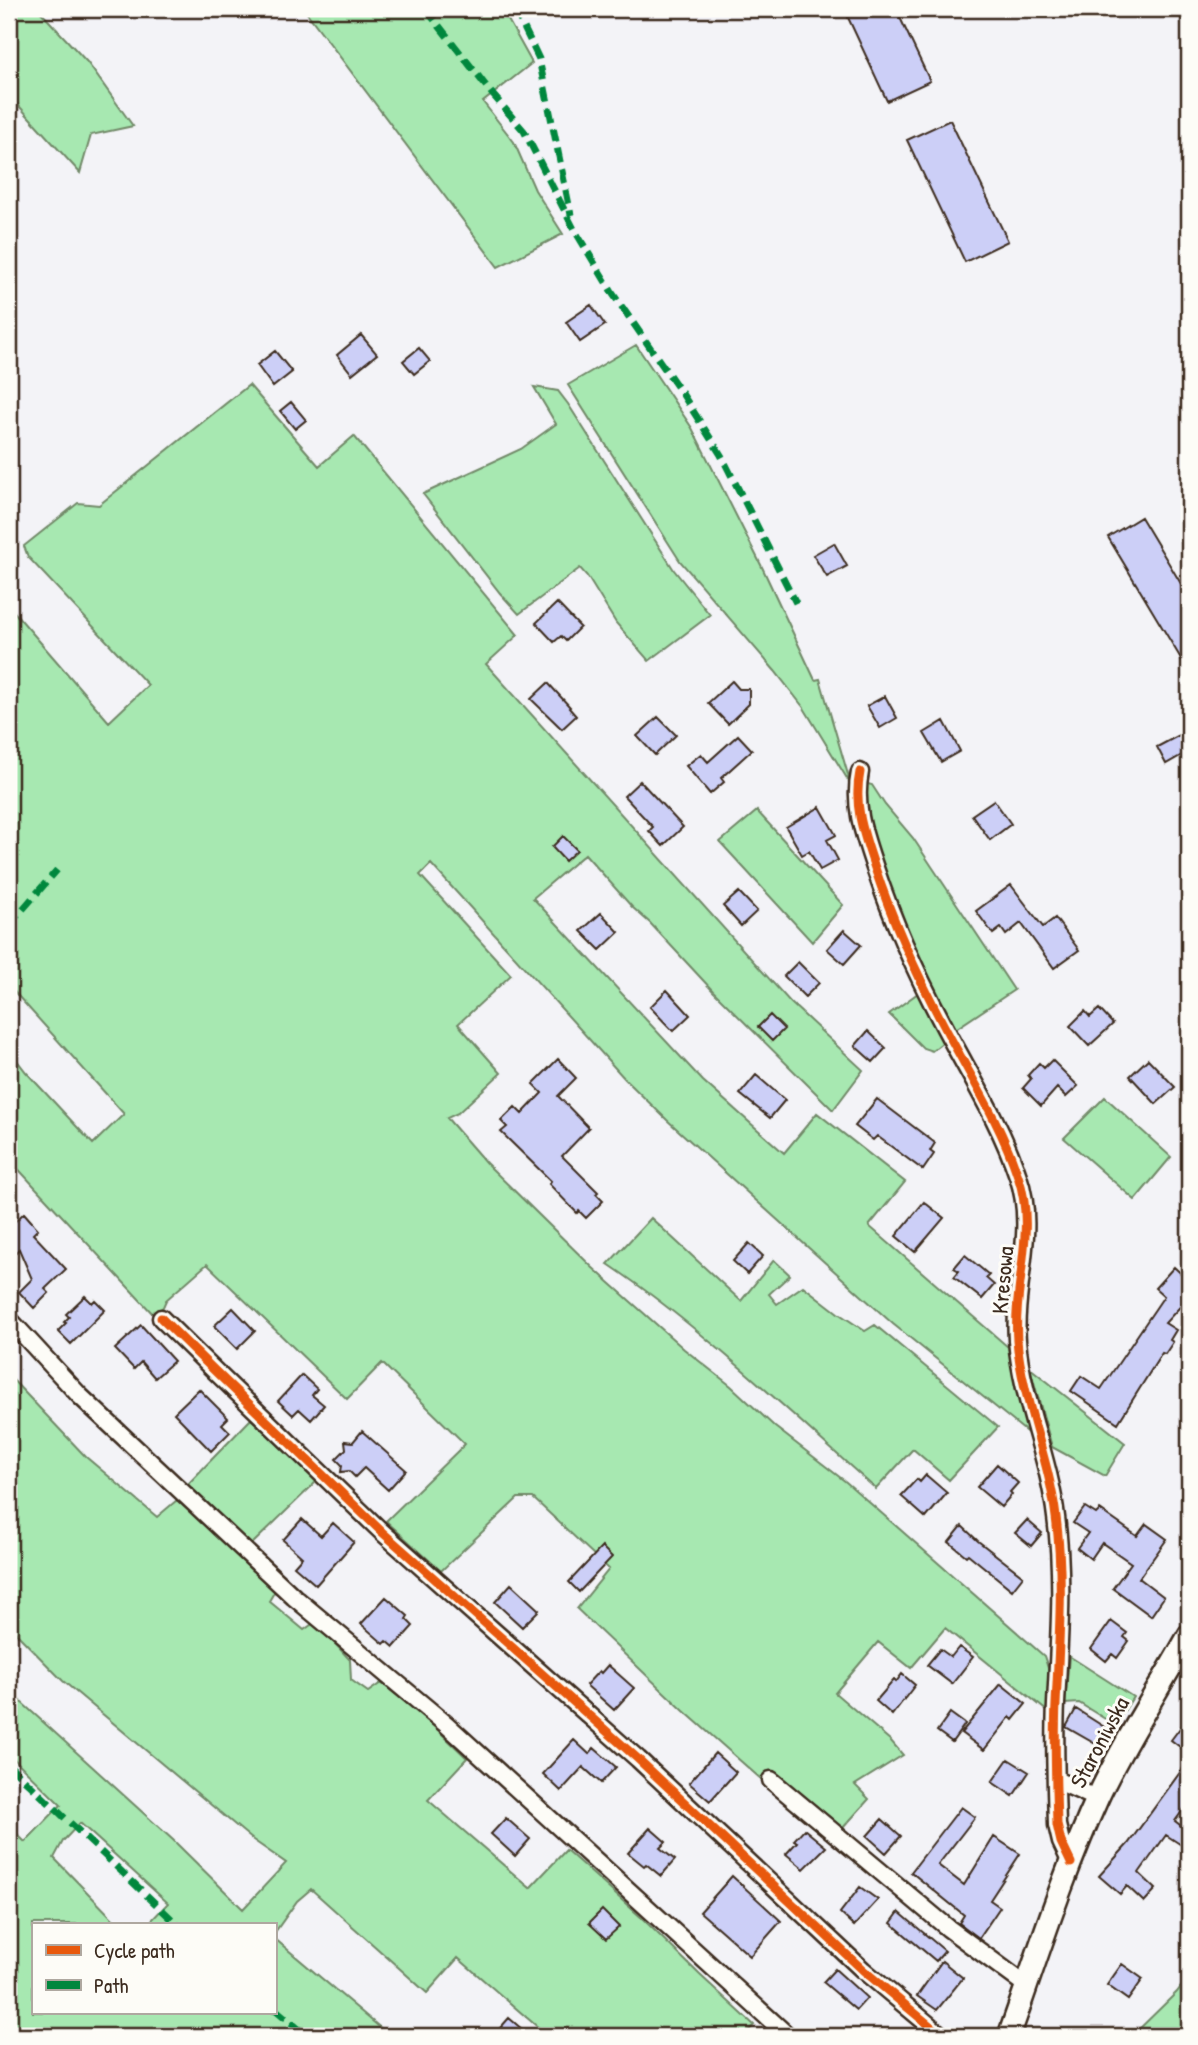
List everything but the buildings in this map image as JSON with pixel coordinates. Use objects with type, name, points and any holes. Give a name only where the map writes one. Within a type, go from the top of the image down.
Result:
[{"type":"street","name":"Kresowa","points":[[860,772],[857,789],[858,812],[890,912],[936,1010],[1001,1131],[1024,1200],[1025,1242],[1017,1338],[1028,1396],[1050,1475],[1056,1516],[1060,1555],[1060,1636],[1056,1706],[1057,1825],[1061,1842],[1072,1863]]},
{"type":"street","points":[[161,1318],[382,1532],[638,1759],[863,1969],[942,2036]]},
{"type":"street","points":[[9,1319],[80,1396],[294,1597],[447,1725],[788,2036]]},
{"type":"street","name":"Staroniwska","points":[[1009,2036],[1098,1799],[1116,1761],[1189,1635]]},
{"type":"street","points":[[771,1780],[948,1928],[1027,1986]]},
{"type":"street","points":[[1056,1780],[1098,1799]]},
{"type":"green space","points":[[9,9],[38,9],[87,62],[133,126],[91,135],[80,173],[9,95]]},
{"type":"green space","points":[[304,9],[502,9],[532,63],[483,102],[514,142],[535,190],[563,234],[498,267]]},
{"type":"green space","points":[[636,345],[692,428],[815,680],[820,679],[851,785],[804,708],[680,561],[568,385]]},
{"type":"green space","points":[[249,385],[319,466],[354,436],[518,635],[486,664],[791,1003],[863,1070],[833,1110],[713,991],[585,854],[533,898],[703,1081],[784,1153],[817,1113],[905,1182],[869,1226],[1008,1347],[1029,1434],[893,1324],[667,1120],[625,1079],[431,864],[420,875],[511,975],[458,1024],[501,1073],[458,1113],[447,1118],[486,1163],[592,1267],[775,1427],[846,1482],[1044,1656],[1049,1671],[1048,1712],[945,1628],[911,1668],[878,1642],[835,1693],[891,1741],[903,1755],[855,1785],[869,1799],[842,1829],[773,1772],[762,1780],[684,1711],[577,1609],[609,1569],[533,1498],[518,1498],[441,1571],[386,1521],[465,1444],[382,1363],[347,1399],[207,1264],[166,1300],[154,1315],[9,1159],[9,1050],[93,1144],[124,1114],[9,986],[9,606],[109,722],[148,685],[28,557],[24,546],[78,503],[99,505]]},
{"type":"green space","points":[[534,387],[558,391],[674,570],[710,615],[649,661],[616,623],[580,568],[519,614],[423,494],[521,449],[556,424]]},
{"type":"green space","points":[[864,783],[872,785],[913,838],[1014,990],[954,1030],[923,975],[873,841]]},
{"type":"green space","points":[[757,811],[843,905],[812,942],[720,842]]},
{"type":"green space","points":[[918,993],[942,1036],[942,1043],[932,1051],[923,1048],[889,1014]]},
{"type":"green space","points":[[1105,1097],[1171,1157],[1135,1200],[1064,1138]]},
{"type":"green space","points":[[651,1218],[741,1301],[774,1260],[790,1275],[769,1294],[777,1304],[803,1286],[865,1331],[875,1325],[998,1427],[949,1480],[913,1449],[876,1489],[712,1343],[608,1264]]},
{"type":"green space","points":[[1030,1368],[1125,1443],[1105,1476],[1052,1447]]},
{"type":"green space","points":[[9,1376],[86,1457],[157,1517],[177,1500],[276,1589],[269,1601],[304,1630],[315,1622],[350,1660],[351,1680],[368,1692],[381,1683],[422,1715],[467,1758],[428,1800],[530,1888],[566,1850],[754,2025],[744,2036],[548,2036],[458,1958],[427,1993],[311,1889],[297,1901],[276,1931],[276,1923],[149,1923],[168,1903],[80,1823],[63,1841],[54,1858],[117,1923],[32,1923],[32,2014],[276,2014],[276,1940],[390,2036],[9,2036],[9,1826],[25,1842],[61,1805],[9,1754],[9,1691],[173,1840],[243,1909],[286,1863],[253,1840],[63,1681],[9,1626]]},
{"type":"green space","points":[[251,1419],[317,1481],[249,1547],[186,1486]]},
{"type":"green space","points":[[1069,1656],[1133,1697],[1115,1725],[1079,1703],[1065,1704]]},
{"type":"green space","points":[[1189,1976],[1189,2036],[1133,2035],[1177,1992]]},
{"type":"marked path","points":[[426,9],[524,131],[574,229],[613,294],[721,455],[796,603]]},
{"type":"marked path","points":[[515,9],[539,59],[571,215]]},
{"type":"marked path","points":[[9,925],[57,870]]},
{"type":"marked path","points":[[9,1765],[176,1923]]},
{"type":"marked path","points":[[276,2010],[307,2036]]},
{"type":"cycle path","points":[[860,772],[858,797],[861,820],[889,908],[924,986],[1002,1136],[1023,1196],[1025,1237],[1018,1299],[1017,1340],[1024,1385],[1048,1472],[1056,1517],[1060,1564],[1055,1734],[1057,1825],[1061,1842],[1071,1863]]},
{"type":"cycle path","points":[[161,1318],[382,1532],[638,1759],[863,1970],[942,2036]]}]
